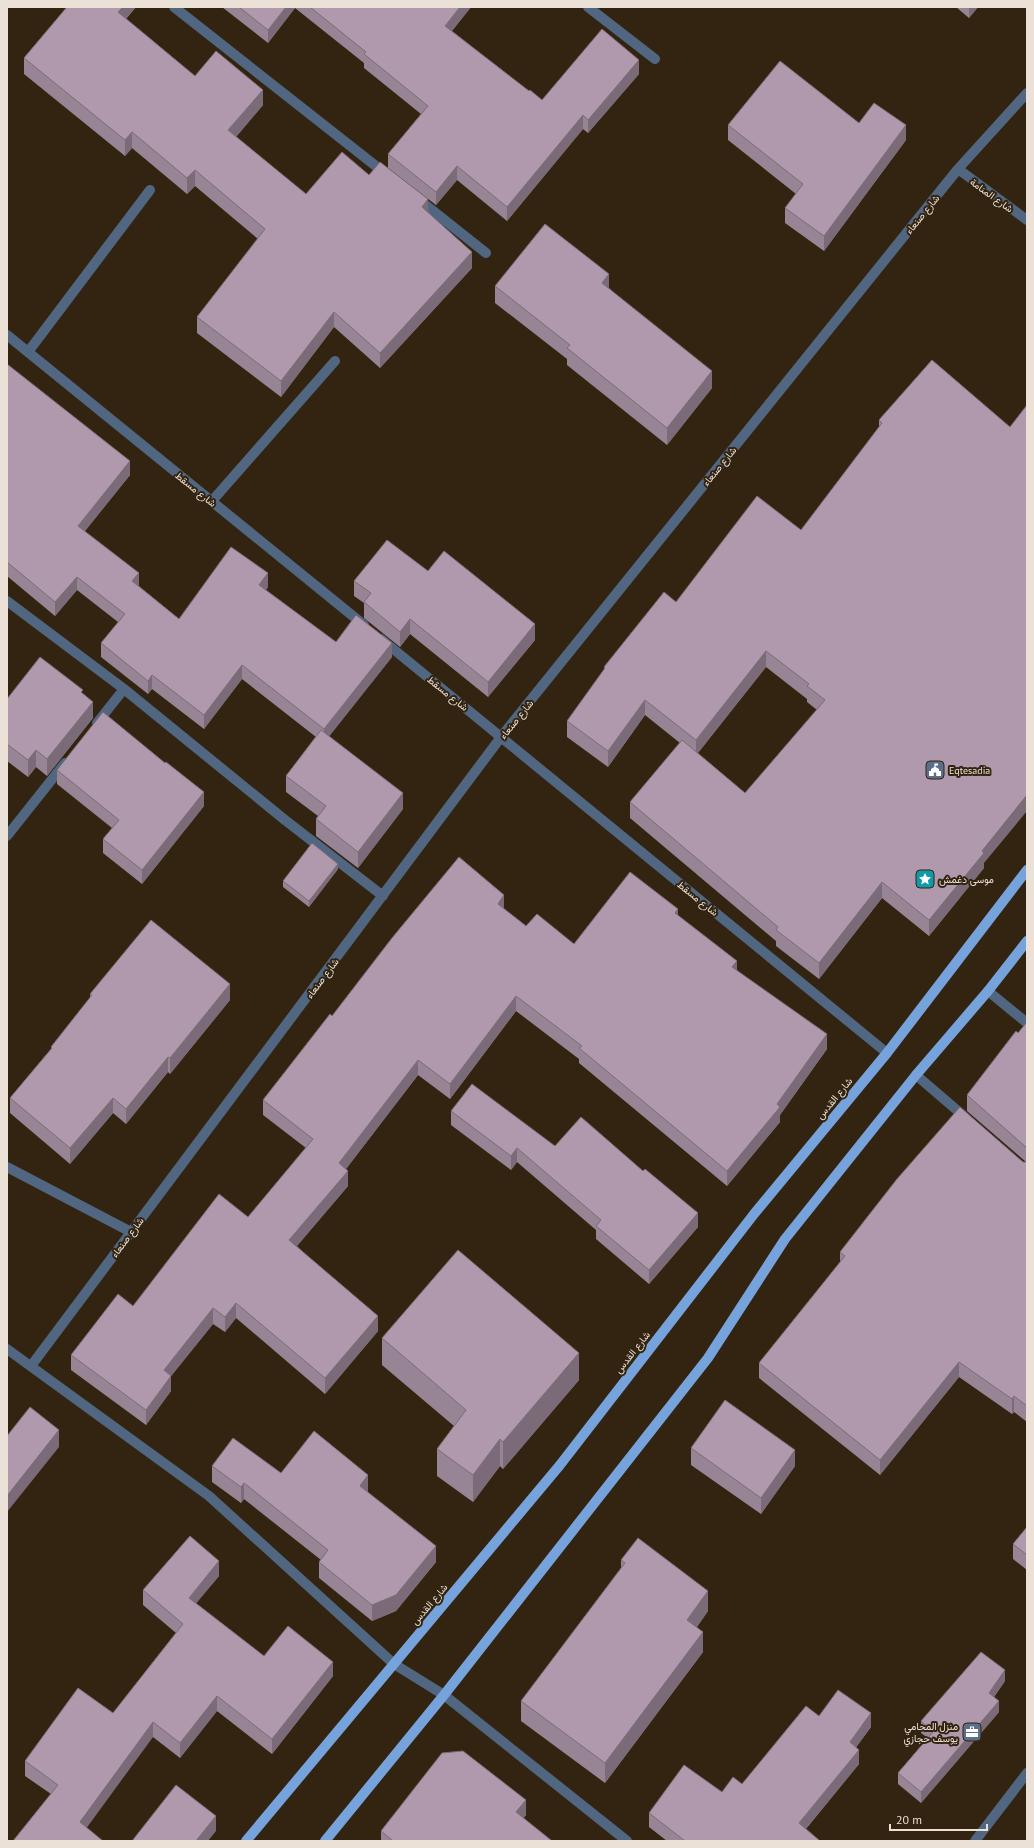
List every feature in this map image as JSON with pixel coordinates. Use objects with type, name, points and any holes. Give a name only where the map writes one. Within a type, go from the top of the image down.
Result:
[{"type":"main road","name":"شارع القدس","points":[[246,1841],[560,1465],[754,1214],[887,1053],[1027,870]]},
{"type":"main road","points":[[325,1841],[444,1695],[708,1358],[785,1239],[916,1075],[988,991],[1027,941]]},
{"type":"street","points":[[174,7],[393,179]]},
{"type":"street","points":[[588,7],[655,59]]},
{"type":"street","name":"شارع صنعاء","points":[[31,1366],[501,737],[958,169],[1027,93]]},
{"type":"street","name":"شارع المنامة","points":[[958,169],[1027,220]]},
{"type":"street","points":[[28,352],[150,190]]},
{"type":"street","points":[[411,194],[486,253]]},
{"type":"street","name":"شارع مسقط","points":[[7,335],[887,1053]]},
{"type":"street","points":[[212,501],[335,361]]},
{"type":"street","points":[[7,601],[124,689],[285,820],[383,896]]},
{"type":"street","points":[[90,732],[124,689]]},
{"type":"street","points":[[7,836],[70,756]]},
{"type":"street","points":[[988,991],[1027,1022]]},
{"type":"street","points":[[916,1075],[975,1126]]},
{"type":"street","points":[[7,1167],[131,1232]]},
{"type":"street","points":[[7,1349],[209,1496],[394,1664],[444,1695],[627,1841]]},
{"type":"street","points":[[975,1841],[1027,1773]]},
{"type":"building","points":[[67,7],[123,7],[118,12],[195,76],[216,51],[263,90],[228,130],[306,194],[342,152],[369,175],[380,162],[428,199],[422,207],[472,252],[380,353],[334,312],[281,381],[197,317],[265,229],[195,170],[187,178],[132,132],[125,140],[24,58]]},
{"type":"building","points":[[239,7],[286,7],[268,30]]},
{"type":"building","points":[[310,7],[460,7],[445,26],[542,100],[602,29],[639,60],[588,120],[583,115],[507,207],[457,166],[436,192],[388,154],[428,106],[364,54],[366,52]]},
{"type":"building","points":[[780,61],[859,123],[874,103],[906,125],[824,236],[785,208],[803,184],[728,125]]},
{"type":"building","points":[[545,224],[609,274],[602,283],[712,371],[667,428],[567,348],[570,345],[495,286]]},
{"type":"building","points":[[932,360],[1010,427],[1027,405],[1027,795],[982,851],[984,853],[929,920],[882,882],[819,963],[776,930],[778,927],[630,802],[682,740],[745,793],[825,700],[807,686],[809,684],[766,651],[696,740],[645,700],[608,751],[567,721],[605,668],[604,667],[664,592],[676,602],[757,496],[801,530],[882,423],[879,420]]},
{"type":"building","points":[[7,364],[130,461],[78,526],[139,573],[132,581],[179,619],[231,547],[268,573],[259,585],[336,642],[356,615],[392,643],[324,729],[242,665],[204,715],[152,675],[148,681],[101,643],[125,614],[77,577],[55,602],[7,562]]},
{"type":"building","points":[[387,540],[428,571],[444,551],[535,624],[488,682],[410,619],[400,632],[364,602],[371,593],[354,581]]},
{"type":"building","points":[[40,657],[83,690],[81,692],[93,702],[47,759],[36,750],[28,760],[7,744],[7,699]]},
{"type":"building","points":[[103,712],[165,763],[166,762],[204,792],[142,870],[103,839],[119,820],[57,770]]},
{"type":"building","points":[[321,730],[403,793],[358,852],[316,819],[326,806],[286,776]]},
{"type":"building","points":[[312,843],[338,864],[309,901],[283,881]]},
{"type":"building","points":[[459,857],[504,895],[498,904],[526,926],[537,914],[574,944],[630,872],[678,909],[675,913],[737,961],[732,967],[827,1034],[777,1104],[780,1107],[727,1171],[579,1048],[582,1046],[516,996],[450,1084],[418,1060],[339,1163],[348,1171],[289,1240],[378,1316],[325,1378],[236,1303],[225,1317],[213,1308],[164,1370],[171,1376],[146,1410],[71,1355],[118,1294],[133,1306],[219,1194],[248,1217],[313,1139],[263,1100],[330,1014],[332,1016],[392,938]]},
{"type":"building","points":[[151,920],[230,984],[170,1058],[168,1057],[126,1109],[113,1098],[70,1148],[10,1098],[52,1048],[51,1047],[92,995],[90,994]]},
{"type":"building","points":[[1027,1022],[1027,1148],[967,1095],[1016,1031],[1018,1033]]},
{"type":"building","points":[[472,1084],[555,1146],[581,1117],[643,1171],[645,1169],[698,1213],[649,1270],[596,1226],[601,1220],[517,1148],[511,1156],[451,1111]]},
{"type":"building","points":[[960,1107],[1023,1162],[1027,1162],[1027,1406],[1014,1396],[1012,1399],[959,1362],[880,1460],[759,1363],[845,1256],[840,1252],[897,1179]]},
{"type":"building","points":[[458,1250],[579,1353],[503,1442],[500,1439],[473,1475],[437,1449],[466,1410],[382,1338]]},
{"type":"building","points":[[725,1400],[795,1450],[761,1498],[691,1448]]},
{"type":"building","points":[[30,1407],[59,1430],[7,1496],[7,1436]]},
{"type":"building","points":[[314,1431],[368,1475],[360,1486],[436,1546],[396,1595],[372,1605],[319,1562],[328,1550],[244,1483],[241,1487],[212,1466],[233,1438],[281,1473]]},
{"type":"building","points":[[1027,1527],[1027,1555],[1013,1544]]},
{"type":"building","points":[[190,1536],[219,1561],[189,1598],[264,1656],[288,1626],[333,1662],[272,1739],[217,1696],[180,1743],[153,1722],[80,1822],[103,1841],[13,1841],[58,1785],[25,1761],[78,1688],[113,1713],[183,1624],[143,1590]]},
{"type":"building","points":[[638,1538],[708,1591],[687,1620],[703,1632],[605,1763],[521,1701],[625,1563],[621,1560]]},
{"type":"building","points":[[981,1652],[1005,1670],[989,1693],[999,1701],[921,1792],[898,1773],[933,1732],[921,1721]]},
{"type":"building","points":[[838,1690],[871,1713],[850,1742],[859,1750],[799,1823],[820,1841],[685,1841],[649,1813],[684,1765],[722,1792],[733,1777],[742,1784],[806,1706],[819,1716]]},
{"type":"building","points":[[463,1751],[526,1800],[516,1812],[552,1841],[393,1841],[381,1831],[442,1753]]},
{"type":"building","points":[[176,1785],[216,1816],[196,1841],[132,1841]]},
{"type":"place","name":"Eqtesadia","points":[[935,770]]},
{"type":"place","name":"موسى دغمش","points":[[925,879]]},
{"type":"place","name":"منزل المحامي يوسف حجازي","points":[[972,1732]]}]
